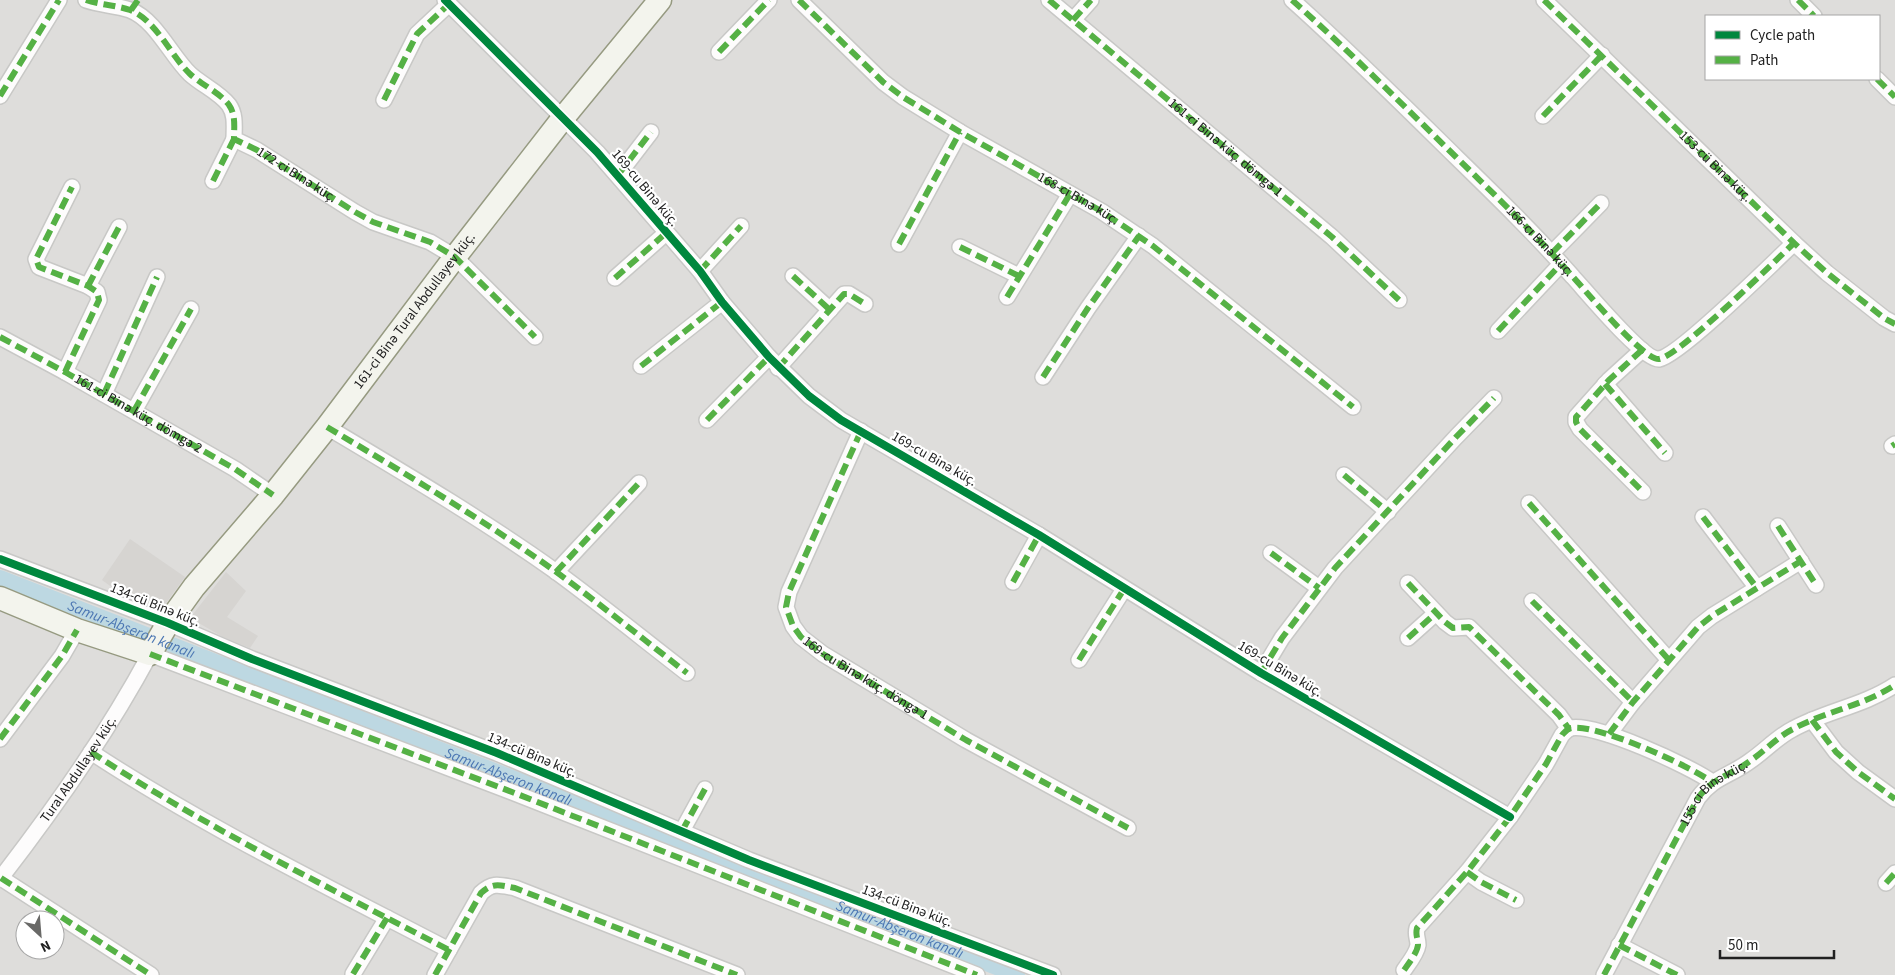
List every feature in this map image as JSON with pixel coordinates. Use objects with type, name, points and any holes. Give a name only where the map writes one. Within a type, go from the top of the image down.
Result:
[{"type":"street","points":[[0,96],[59,0]]},
{"type":"street","points":[[86,0],[135,5],[179,62],[230,106],[234,116],[234,138],[213,181]]},
{"type":"street","name":"161-ci Binə Tural Abdullayev küç.","points":[[150,654],[168,623],[194,588],[273,495],[327,427],[563,118],[660,0]]},
{"type":"street","points":[[720,52],[769,0]]},
{"type":"street","name":"168-ci Binə küç.","points":[[799,0],[883,82],[903,97],[960,132],[1101,211],[1139,236],[1353,407]]},
{"type":"street","name":"161-ci Binə küç. dömgə 1","points":[[1049,0],[1325,231],[1399,300]]},
{"type":"street","points":[[1073,20],[1091,0]]},
{"type":"street","name":"166-cı Binə küç.","points":[[1292,0],[1381,82],[1556,259],[1642,350],[1652,358],[1660,359],[1673,353],[1794,243]]},
{"type":"street","name":"153-cü Binə küç.","points":[[1544,0],[1794,243],[1827,273],[1884,318],[1895,324]]},
{"type":"street","points":[[1798,0],[1813,15]]},
{"type":"street","points":[[384,100],[417,34],[447,2]]},
{"type":"street","name":"169-cu Binə küç.","points":[[447,2],[618,175],[700,271],[722,302],[773,363],[809,396],[841,420],[1039,535],[1261,672],[1510,817]]},
{"type":"street","points":[[1543,116],[1602,55]]},
{"type":"street","points":[[1878,80],[1895,97]]},
{"type":"street","points":[[618,175],[651,132]]},
{"type":"street","points":[[899,244],[960,132]]},
{"type":"street","name":"172-ci Binə küç.","points":[[234,138],[258,150],[373,222],[430,242],[455,257],[535,337]]},
{"type":"street","points":[[65,372],[99,300],[97,292],[88,286],[39,267],[36,259],[72,187]]},
{"type":"street","points":[[1007,297],[1070,194]]},
{"type":"street","points":[[1498,331],[1601,203]]},
{"type":"street","points":[[700,271],[741,226]]},
{"type":"street","points":[[88,286],[119,227]]},
{"type":"street","points":[[615,278],[666,233]]},
{"type":"street","points":[[1042,377],[1139,236]]},
{"type":"street","points":[[960,247],[1019,276]]},
{"type":"street","points":[[793,276],[830,310]]},
{"type":"street","points":[[104,394],[157,277]]},
{"type":"street","points":[[707,420],[773,363],[830,310],[844,294],[849,294],[865,304]]},
{"type":"street","points":[[640,366],[722,302]]},
{"type":"street","points":[[134,411],[191,309]]},
{"type":"street","name":"161-ci Binə küç. dömgə 2","points":[[0,337],[235,469],[273,495]]},
{"type":"street","points":[[1642,350],[1605,384],[1576,417],[1576,422],[1580,429],[1643,492]]},
{"type":"street","points":[[1605,384],[1665,453]]},
{"type":"street","points":[[1261,672],[1282,638],[1335,568],[1494,398]]},
{"type":"street","points":[[327,427],[428,488],[556,572],[687,673]]},
{"type":"street","name":"169-cu Binə küç. döngə 1","points":[[861,431],[789,592],[786,607],[793,626],[801,637],[823,654],[957,735],[1128,828]]},
{"type":"street","points":[[1344,475],[1388,512]]},
{"type":"street","points":[[556,572],[639,482]]},
{"type":"street","points":[[1530,502],[1669,660]]},
{"type":"street","points":[[1702,517],[1757,588]]},
{"type":"street","points":[[1778,526],[1816,585]]},
{"type":"street","points":[[1013,582],[1039,535]]},
{"type":"street","points":[[1271,553],[1319,588]]},
{"type":"street","name":"134-cü Binə küç.","points":[[0,559],[168,623],[252,659],[496,753],[749,860],[1053,975]]},
{"type":"street","points":[[1609,734],[1633,702],[1698,627],[1712,616],[1801,560]]},
{"type":"street","points":[[1408,583],[1453,628],[1469,627],[1560,715],[1569,729]]},
{"type":"street","points":[[1079,660],[1124,589]]},
{"type":"street","points":[[0,598],[78,630],[150,654],[512,792],[978,975]]},
{"type":"street","points":[[1532,601],[1633,702]]},
{"type":"street","points":[[1408,638],[1436,613]]},
{"type":"street","points":[[0,740],[62,656],[78,630]]},
{"type":"street","name":"Tural Abdullayev küç.","points":[[1,879],[42,825],[91,752],[150,654]]},
{"type":"street","name":"155-ci Binə küç.","points":[[1604,975],[1698,798],[1712,782],[1751,761],[1772,742],[1792,729],[1866,701],[1895,685]]},
{"type":"street","points":[[1812,720],[1836,752],[1858,772],[1895,799]]},
{"type":"street","points":[[1404,970],[1417,950],[1418,942],[1415,934],[1417,928],[1467,872],[1510,817],[1546,764],[1562,735],[1569,729],[1576,728],[1609,734],[1687,767],[1712,782]]},
{"type":"street","points":[[91,752],[139,784],[215,828],[449,950]]},
{"type":"street","points":[[682,831],[705,789]]},
{"type":"street","points":[[1467,872],[1481,882],[1516,900]]},
{"type":"street","points":[[1,879],[151,975]]},
{"type":"street","points":[[435,975],[480,893],[488,886],[499,885],[515,888],[737,975]]},
{"type":"street","points":[[352,974],[388,918]]},
{"type":"street","points":[[1619,945],[1677,975]]},
{"type":"shaded area","points":[[0,0],[1895,0],[1895,975],[0,975]]},
{"type":"building","points":[[130,539],[185,577],[163,607],[142,603],[124,596],[102,580]]},
{"type":"building","points":[[226,572],[246,591],[227,617],[258,636],[250,648],[223,637],[190,618]]},
{"type":"waterway","name":"Samur-Abşeron kanalı","points":[[0,578],[1017,975]]},
{"type":"marked path","points":[[0,96],[59,0]]},
{"type":"marked path","points":[[86,0],[130,10],[148,22],[190,74],[229,105],[234,117],[234,139],[257,150],[373,222],[430,242],[455,257],[535,337]]},
{"type":"marked path","points":[[131,10],[138,0]]},
{"type":"marked path","points":[[719,52],[769,0]]},
{"type":"marked path","points":[[799,0],[883,82],[903,97],[960,132],[1101,211],[1153,246],[1353,407]]},
{"type":"marked path","points":[[1049,0],[1332,237],[1399,300]]},
{"type":"marked path","points":[[1073,20],[1091,0]]},
{"type":"marked path","points":[[1292,0],[1501,201],[1545,246],[1615,324],[1651,356],[1659,359],[1670,354],[1686,342],[1727,307],[1794,243]]},
{"type":"marked path","points":[[1544,0],[1794,243],[1827,273],[1884,318],[1895,324]]},
{"type":"marked path","points":[[1798,0],[1813,15]]},
{"type":"marked path","points":[[384,100],[417,34],[449,4]]},
{"type":"marked path","points":[[1543,116],[1602,55]]},
{"type":"marked path","points":[[1878,80],[1895,97]]},
{"type":"marked path","points":[[618,175],[651,132]]},
{"type":"marked path","points":[[899,244],[960,132]]},
{"type":"marked path","points":[[213,181],[234,139]]},
{"type":"marked path","points":[[65,372],[99,300],[97,292],[88,286],[39,267],[36,259],[72,187]]},
{"type":"marked path","points":[[1007,297],[1070,194]]},
{"type":"marked path","points":[[1552,253],[1601,203]]},
{"type":"marked path","points":[[700,271],[741,226]]},
{"type":"marked path","points":[[88,286],[119,227]]},
{"type":"marked path","points":[[615,278],[666,233]]},
{"type":"marked path","points":[[1043,377],[1088,308],[1139,236]]},
{"type":"marked path","points":[[960,247],[1019,276]]},
{"type":"marked path","points":[[1498,331],[1561,264]]},
{"type":"marked path","points":[[793,276],[830,310]]},
{"type":"marked path","points":[[104,394],[157,277]]},
{"type":"marked path","points":[[778,368],[844,294],[849,294],[865,304]]},
{"type":"marked path","points":[[641,366],[722,302]]},
{"type":"marked path","points":[[134,411],[191,309]]},
{"type":"marked path","points":[[0,337],[235,469],[273,495]]},
{"type":"marked path","points":[[1642,350],[1609,380],[1576,417],[1576,422],[1580,429],[1643,492]]},
{"type":"marked path","points":[[707,420],[769,357]]},
{"type":"marked path","points":[[1605,384],[1665,453]]},
{"type":"marked path","points":[[1261,673],[1282,638],[1335,568],[1494,398]]},
{"type":"marked path","points":[[327,427],[442,497],[555,571],[687,673]]},
{"type":"marked path","points":[[861,431],[789,592],[786,607],[793,626],[801,637],[823,654],[966,740],[1128,828]]},
{"type":"marked path","points":[[1344,475],[1388,512]]},
{"type":"marked path","points":[[556,572],[639,483]]},
{"type":"marked path","points":[[1529,503],[1669,660]]},
{"type":"marked path","points":[[1703,517],[1757,588]]},
{"type":"marked path","points":[[1778,526],[1816,585]]},
{"type":"marked path","points":[[1013,582],[1039,535]]},
{"type":"marked path","points":[[1271,553],[1319,588]]},
{"type":"marked path","points":[[1609,734],[1633,702],[1698,627],[1712,616],[1801,561]]},
{"type":"marked path","points":[[1408,583],[1453,628],[1469,627],[1559,715],[1569,729]]},
{"type":"marked path","points":[[1079,660],[1124,589]]},
{"type":"marked path","points":[[1532,601],[1633,702]]},
{"type":"marked path","points":[[1408,638],[1436,613]]},
{"type":"marked path","points":[[0,739],[62,656],[77,630]]},
{"type":"marked path","points":[[150,654],[512,792],[977,975]]},
{"type":"marked path","points":[[1604,975],[1698,798],[1710,785],[1743,766],[1793,729],[1818,717],[1870,698],[1895,685]]},
{"type":"marked path","points":[[1812,720],[1836,752],[1858,772],[1895,799]]},
{"type":"marked path","points":[[1404,970],[1417,948],[1417,928],[1467,872],[1510,817],[1546,764],[1562,735],[1568,729],[1583,728],[1600,732],[1643,747],[1684,766],[1712,782]]},
{"type":"marked path","points":[[91,752],[222,831],[449,950]]},
{"type":"marked path","points":[[682,831],[705,789]]},
{"type":"marked path","points":[[1467,872],[1481,882],[1516,900]]},
{"type":"marked path","points":[[1886,883],[1895,873]]},
{"type":"marked path","points":[[1,878],[151,975]]},
{"type":"marked path","points":[[435,975],[481,893],[489,887],[496,885],[515,888],[737,975]]},
{"type":"marked path","points":[[353,974],[387,918]]},
{"type":"marked path","points":[[1619,945],[1677,975]]},
{"type":"cycle path","points":[[445,0],[597,152],[700,271],[722,302],[769,357],[809,396],[841,420],[1039,535],[1261,673],[1510,817]]},
{"type":"cycle path","points":[[0,559],[168,623],[252,659],[497,753],[749,860],[1053,975]]}]
